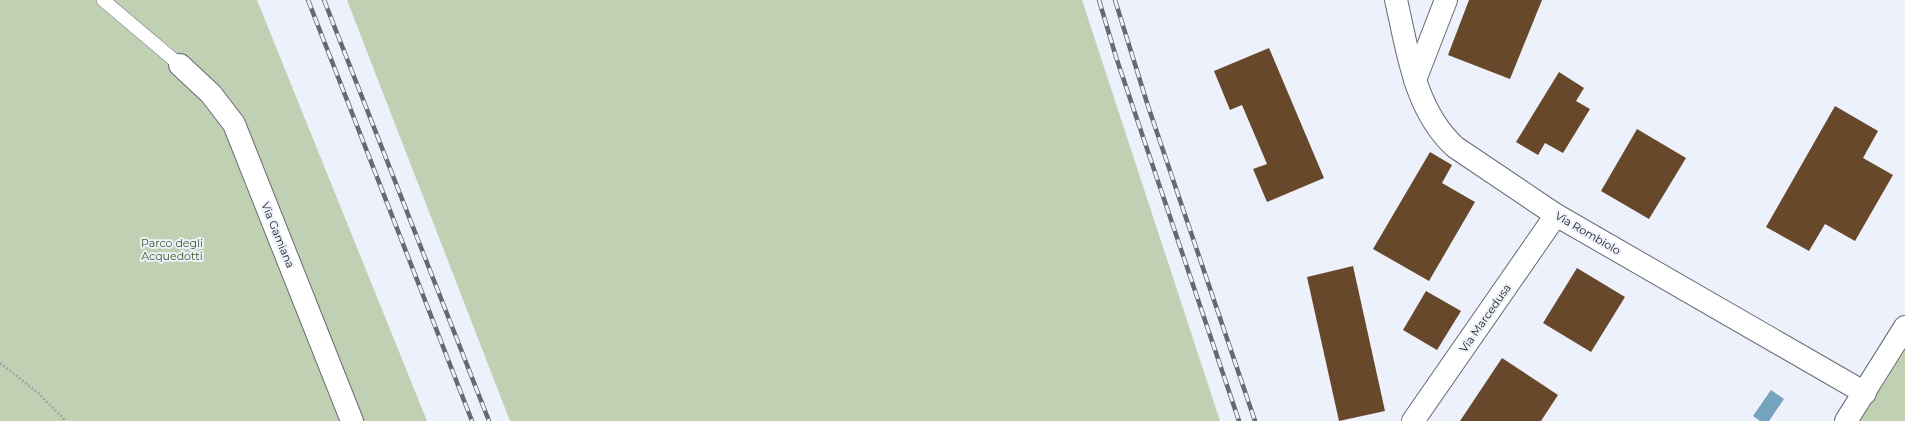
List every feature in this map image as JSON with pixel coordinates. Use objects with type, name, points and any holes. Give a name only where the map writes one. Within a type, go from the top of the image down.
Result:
[{"type":"street","name":"Via Rombiolo","points":[[1396,0],[1415,80],[1425,108],[1443,136],[1468,157],[1556,215],[1864,393]]},
{"type":"street","points":[[1415,80],[1446,0]]},
{"type":"street","name":"Via Gamiana","points":[[180,65],[211,94],[234,124],[352,421]]},
{"type":"street","name":"Via Marcedusa","points":[[1413,421],[1556,215]]},
{"type":"street","points":[[1846,421],[1905,327]]},
{"type":"lane","points":[[103,0],[180,65]]},
{"type":"path","points":[[0,363],[37,392],[66,421]]},
{"type":"green space","name":"Parco degli Acquedotti","points":[[0,0],[257,0],[427,421],[0,421]]},
{"type":"green space","points":[[347,0],[1082,0],[1220,421],[510,421]]},
{"type":"green space","points":[[1905,317],[1905,421],[1837,421]]},
{"type":"water","points":[[1771,390],[1784,399],[1769,421],[1760,421],[1753,416]]},
{"type":"building","points":[[1469,0],[1542,0],[1510,79],[1448,55]]},
{"type":"building","points":[[1269,48],[1324,178],[1267,202],[1253,169],[1267,164],[1242,105],[1230,110],[1214,71]]},
{"type":"building","points":[[1559,72],[1584,88],[1576,101],[1590,109],[1563,153],[1545,143],[1538,155],[1516,142]]},
{"type":"building","points":[[1835,106],[1878,131],[1863,158],[1893,175],[1855,241],[1825,224],[1809,251],[1766,227]]},
{"type":"building","points":[[1637,129],[1686,158],[1649,219],[1601,191]]},
{"type":"building","points":[[1430,152],[1452,165],[1442,183],[1475,202],[1429,281],[1373,249]]},
{"type":"building","points":[[1353,266],[1385,411],[1339,421],[1307,277]]},
{"type":"building","points":[[1577,268],[1625,297],[1591,352],[1543,323]]},
{"type":"building","points":[[1426,291],[1461,311],[1437,350],[1403,330]]},
{"type":"building","points":[[1502,358],[1558,395],[1541,421],[1460,421]]},
{"type":"railway","points":[[308,0],[472,421]]},
{"type":"railway","points":[[324,0],[489,421]]},
{"type":"railway","points":[[1099,0],[1116,57],[1239,421]]},
{"type":"railway","points":[[1115,0],[1148,106],[1255,421]]}]
